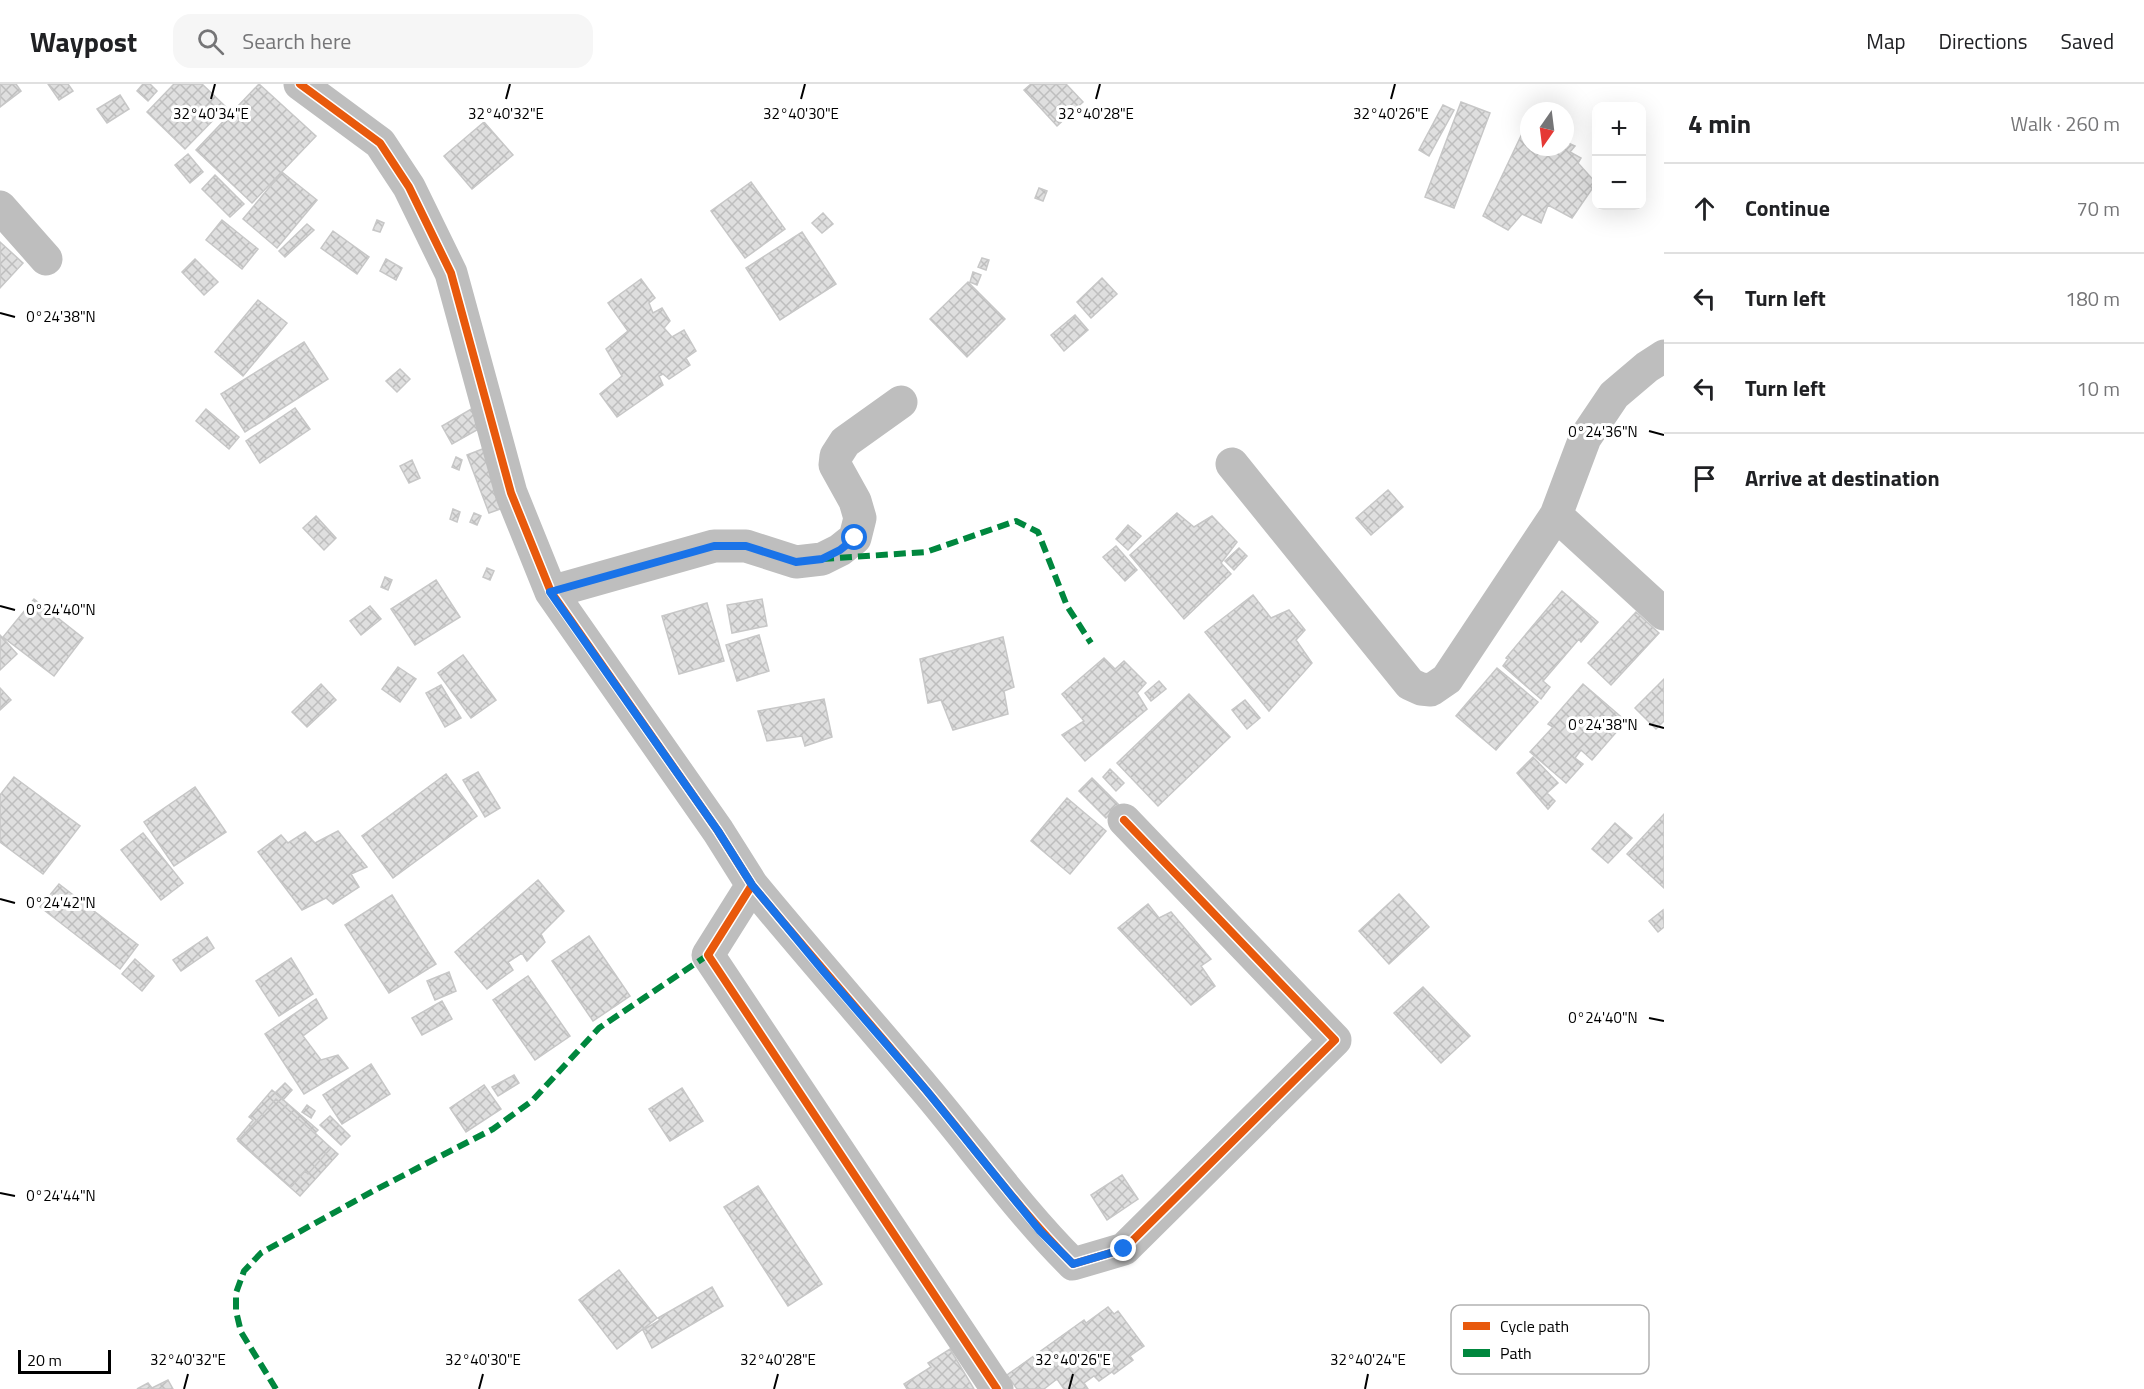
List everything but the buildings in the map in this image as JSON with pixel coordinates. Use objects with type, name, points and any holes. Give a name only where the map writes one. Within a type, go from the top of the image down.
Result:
[{"type":"street","points":[[300,84],[380,143],[409,186],[451,273],[512,493],[550,592],[718,831],[752,885],[926,1090],[1040,1231],[1073,1264],[1124,1249],[1335,1040],[1124,820]]},
{"type":"street","points":[[0,207],[46,259]]},
{"type":"street","points":[[1232,464],[1410,684],[1431,690],[1447,679],[1556,514],[1585,438],[1602,412],[1614,395],[1664,356]]},
{"type":"street","points":[[550,592],[714,546],[746,546],[796,562],[822,559],[840,550],[855,538],[860,518],[855,501],[836,465],[836,456],[844,442],[901,402]]},
{"type":"street","points":[[1556,514],[1664,614]]},
{"type":"street","points":[[752,885],[708,955],[997,1389]]},
{"type":"marked path","points":[[822,559],[926,552],[1016,521],[1038,532],[1067,606],[1091,643]]},
{"type":"marked path","points":[[276,1389],[241,1332],[236,1311],[236,1293],[244,1271],[261,1253],[375,1190],[493,1129],[532,1101],[599,1028],[708,955]]},
{"type":"cycle path","points":[[300,84],[380,143],[409,187],[451,273],[511,493],[551,592],[718,831],[752,885],[708,955],[997,1389]]},
{"type":"cycle path","points":[[752,885],[926,1090],[1016,1201],[1073,1264],[1124,1249],[1335,1040],[1124,820]]},
{"type":"route","points":[[855,538],[840,550],[822,559],[796,562],[746,546],[714,546],[550,592],[718,831],[752,885],[926,1090],[1040,1231],[1073,1264],[1124,1249]]}]
